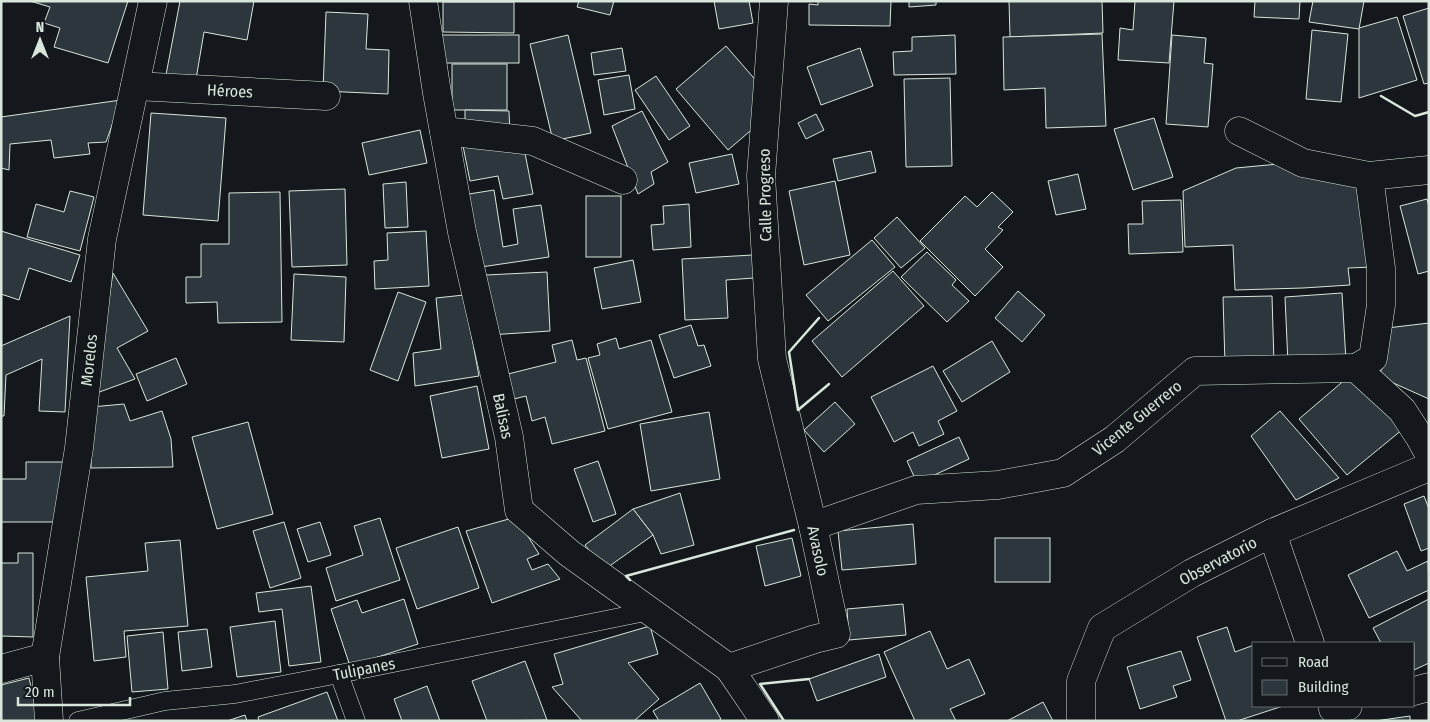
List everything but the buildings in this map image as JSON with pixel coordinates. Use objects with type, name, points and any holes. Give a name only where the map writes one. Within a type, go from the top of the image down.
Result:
[{"type":"street","name":"Morelos","points":[[49,721],[45,657],[79,448],[102,239],[153,1]]},
{"type":"street","name":"Balisas","points":[[423,1],[462,232],[509,437],[519,510],[569,553],[729,668],[765,721]]},
{"type":"street","name":"Calle Progreso","points":[[772,360],[761,176],[774,1]]},
{"type":"street","name":"Héroes","points":[[135,86],[326,96]]},
{"type":"street","points":[[444,131],[533,141],[623,180]]},
{"type":"street","points":[[1239,131],[1303,162],[1369,176],[1429,170]]},
{"type":"street","points":[[1369,176],[1382,268],[1382,305],[1373,358],[1356,368],[1402,410],[1429,454]]},
{"type":"street","name":"Avasolo","points":[[729,668],[815,639],[836,634],[813,526],[772,360]]},
{"type":"street","name":"Vicente Guerrero","points":[[813,526],[916,490],[998,485],[1063,473],[1115,439],[1195,371],[1356,368]]},
{"type":"street","name":"Observatorio","points":[[1081,721],[1081,681],[1102,628],[1192,573],[1272,533],[1429,467]]},
{"type":"street","points":[[1272,533],[1310,642]]},
{"type":"street","points":[[1,669],[45,657]]},
{"type":"street","points":[[1415,691],[1429,687]]},
{"type":"lane","name":"Tulipanes","points":[[78,721],[165,701],[235,694],[650,611]]},
{"type":"lane","points":[[339,674],[356,721]]},
{"type":"wall","points":[[1381,96],[1415,116],[1429,112]]},
{"type":"wall","points":[[819,318],[789,352],[798,410],[829,384]]},
{"type":"wall","points":[[630,580],[626,576],[794,530]]},
{"type":"wall","points":[[784,721],[760,684],[809,679]]}]
